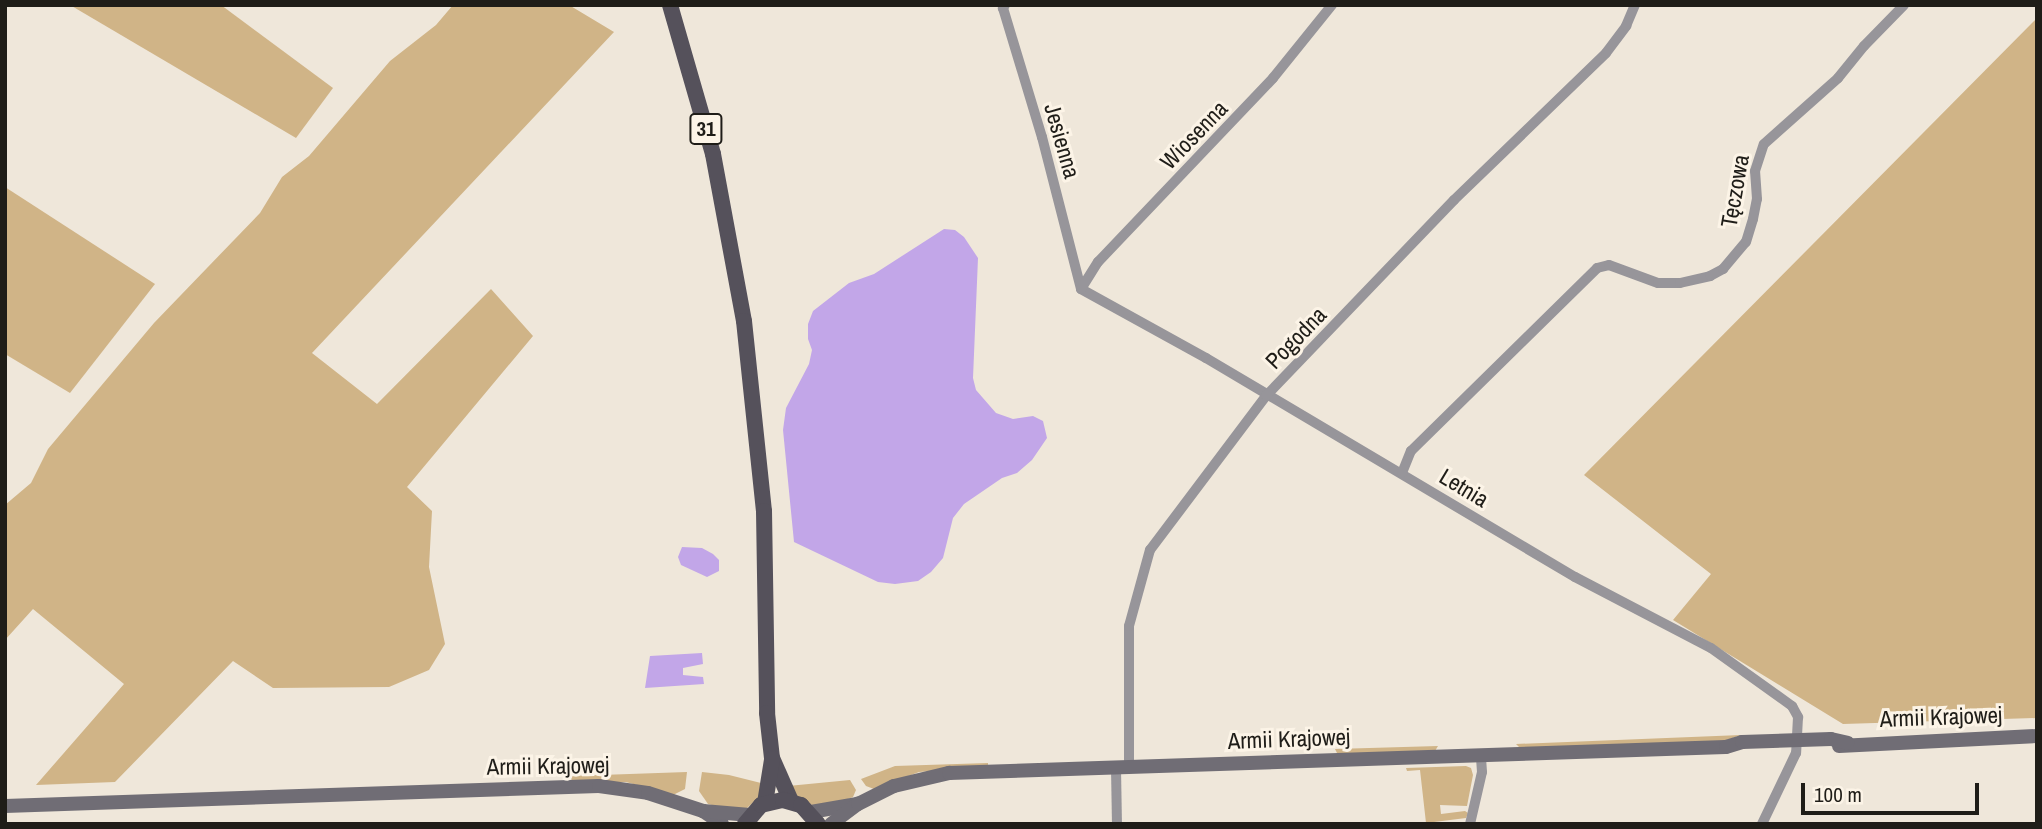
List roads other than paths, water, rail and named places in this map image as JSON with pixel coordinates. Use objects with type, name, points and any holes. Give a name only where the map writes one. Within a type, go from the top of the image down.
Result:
[{"type":"main road","name":"31","points":[[670,5],[713,154],[744,321],[764,511],[766,679],[772,758],[765,803]]},
{"type":"main road","name":"31","points":[[772,758],[791,801]]},
{"type":"main road","points":[[748,819],[765,803],[791,801],[814,818]]},
{"type":"street","name":"Jesienna","points":[[1005,5],[1003,8],[1042,137],[1081,289]]},
{"type":"street","name":"Wiosenna","points":[[1081,289],[1098,262],[1273,78],[1332,5]]},
{"type":"street","name":"Pogodna","points":[[1117,824],[1129,626],[1150,550],[1266,396],[1454,200],[1606,53],[1626,26],[1634,5]]},
{"type":"street","name":"Tęczowa","points":[[1402,473],[1411,451],[1597,268],[1609,265],[1658,283],[1680,283],[1710,276],[1723,269],[1746,242],[1757,199],[1755,171],[1764,144],[1838,78],[1904,5]]},
{"type":"street","name":"Letnia","points":[[1081,289],[1206,358],[1575,577],[1711,648],[1795,709],[1797,745]]},
{"type":"street","name":"Armii Krajowej","points":[[814,818],[858,804],[894,786],[932,776],[1726,747],[1742,751],[1831,739],[1848,743],[2037,736]]},
{"type":"street","points":[[1762,824],[1797,745]]},
{"type":"street","points":[[1470,824],[1482,772],[1481,756]]},
{"type":"street","name":"Armii Krajowej","points":[[5,806],[615,787],[648,793],[703,811],[748,819]]},
{"type":"street","name":"Armii Krajowej","points":[[831,824],[858,804]]},
{"type":"street","name":"Armii Krajowej","points":[[703,811],[722,824]]}]
